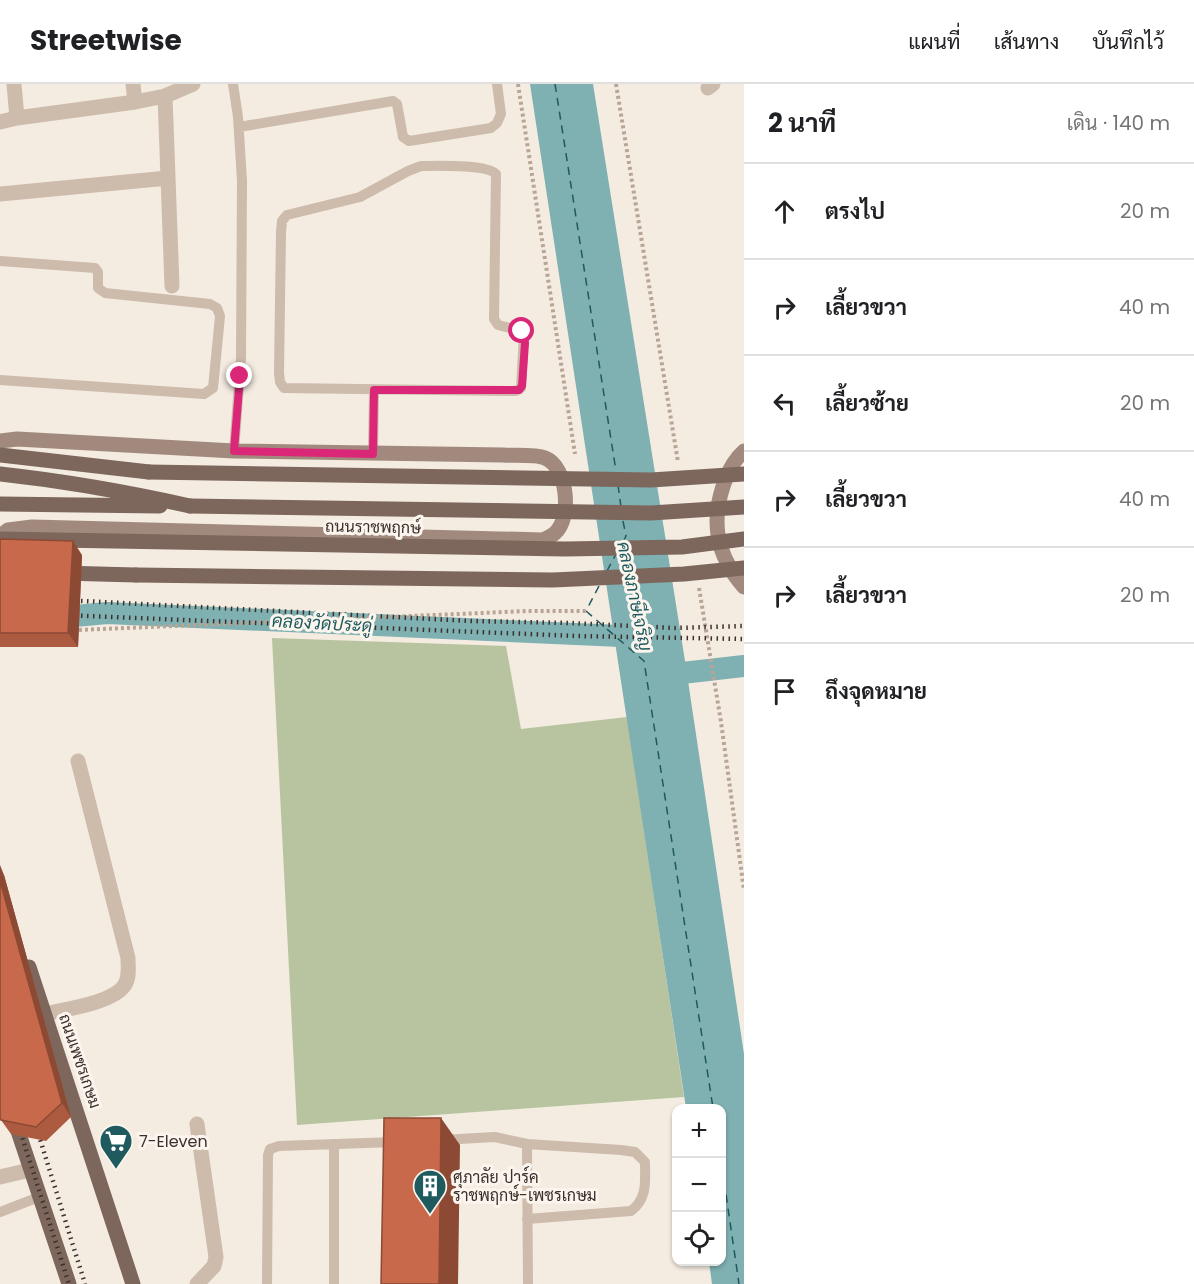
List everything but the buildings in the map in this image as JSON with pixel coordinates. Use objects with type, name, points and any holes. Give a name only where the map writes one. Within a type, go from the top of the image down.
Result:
[{"type":"main road","points":[[0,455],[149,472],[651,480],[744,474]]},
{"type":"main road","points":[[0,474],[69,482],[190,506]]},
{"type":"main road","name":"ถนนราชพฤกษ์","points":[[0,504],[651,513],[744,507]]},
{"type":"main road","name":"ถนนราชพฤกษ์","points":[[2,534],[565,549],[682,546],[744,539]]},
{"type":"main road","points":[[43,573],[553,580],[684,574],[744,568]]},
{"type":"main road","name":"ถนนเพชรเกษม","points":[[22,950],[133,1284]]},
{"type":"main road","points":[[0,1077],[69,1284]]},
{"type":"street","points":[[14,84],[17,118]]},
{"type":"street","points":[[134,84],[135,102]]},
{"type":"street","points":[[0,123],[17,118],[165,96],[193,84]]},
{"type":"street","points":[[165,96],[172,286]]},
{"type":"street","points":[[0,194],[168,178]]},
{"type":"street","points":[[0,441],[17,439],[234,451],[503,455],[544,458],[553,464],[561,475],[566,508],[563,520],[556,532],[543,540],[32,527],[2,534]]},
{"type":"street","points":[[744,451],[731,467],[722,489],[716,528],[730,571],[744,587]]},
{"type":"street","points":[[45,1014],[110,998],[124,987],[128,976],[128,958],[78,761]]},
{"type":"street","points":[[197,1124],[216,1257],[214,1266],[197,1284]]},
{"type":"street","points":[[0,1177],[30,1170]]},
{"type":"lane","points":[[233,84],[239,127],[242,181],[241,358],[234,451]]},
{"type":"lane","points":[[239,127],[393,101],[398,104],[403,137],[409,141],[481,130],[496,125],[500,118],[496,84]]},
{"type":"lane","points":[[421,166],[493,171],[497,177],[494,319],[498,326],[523,332],[525,343],[521,388],[516,391],[374,390],[291,389],[281,386],[279,373],[282,221],[287,215],[360,197],[421,166]]},
{"type":"lane","points":[[0,261],[96,268],[98,288],[105,293],[207,303],[218,308],[220,316],[213,388],[204,394],[0,380]]},
{"type":"lane","points":[[373,454],[374,390]]},
{"type":"lane","points":[[426,1140],[495,1137],[514,1139],[527,1144],[635,1152],[645,1162],[645,1191],[640,1205],[631,1211],[527,1219]]},
{"type":"lane","points":[[267,1284],[269,1152],[275,1146],[403,1141]]},
{"type":"lane","points":[[334,1144],[334,1284]]},
{"type":"lane","points":[[527,1144],[528,1284]]},
{"type":"lane","points":[[0,1212],[39,1197]]},
{"type":"path","points":[[518,84],[575,454]]},
{"type":"path","points":[[616,84],[680,470]]},
{"type":"path","points":[[699,587],[744,890]]},
{"type":"path","points":[[79,630],[528,611],[586,611]]},
{"type":"green space","points":[[272,638],[506,646],[521,729],[627,717],[684,1097],[297,1125]]},
{"type":"water","name":"คลองภาษีเจริญ","points":[[530,84],[593,84],[685,661],[744,1054],[744,1284],[712,1284],[710,1266],[726,1266],[726,1104],[685,1104]]},
{"type":"waterway","name":"คลองวัดประดู่","points":[[0,623],[107,613],[643,637]]},
{"type":"waterway","points":[[656,676],[744,666]]},
{"type":"ferry route","points":[[555,84],[616,471]]},
{"type":"ferry route","points":[[618,485],[621,507]]},
{"type":"ferry route","points":[[623,521],[626,536],[623,542]]},
{"type":"ferry route","points":[[607,571],[616,554]]},
{"type":"ferry route","points":[[599,586],[586,611],[644,661],[712,1104]]},
{"type":"ferry route","points":[[726,1195],[739,1284]]},
{"type":"railway","points":[[63,600],[471,621],[675,628],[744,626]]},
{"type":"railway","points":[[63,615],[577,636],[744,639]]},
{"type":"railway","points":[[17,1121],[69,1284]]},
{"type":"railway","points":[[35,1123],[85,1284]]},
{"type":"place","name":"7-Eleven","points":[[116,1170]]},
{"type":"place","name":"ศุภาลัย ปาร์ค ราชพฤกษ์-เพชรเกษม","points":[[430,1215]]},
{"type":"route","points":[[240,376],[234,451],[373,454],[374,390],[519,390],[522,386],[525,343],[522,331]]}]
